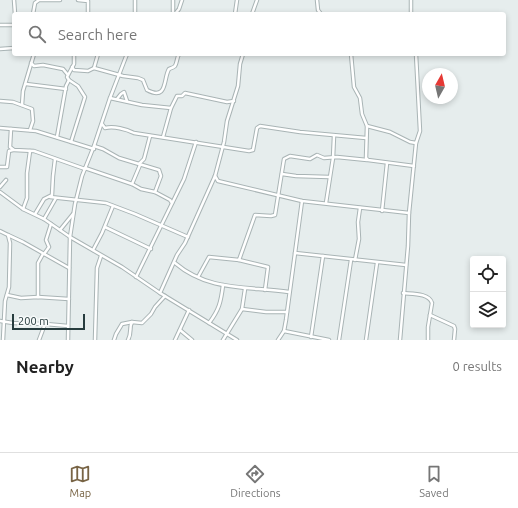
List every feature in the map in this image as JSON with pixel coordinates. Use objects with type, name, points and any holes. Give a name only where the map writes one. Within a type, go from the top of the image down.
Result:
[{"type":"street","points":[[14,0],[15,12]]},
{"type":"street","points":[[33,12],[34,3],[40,0],[60,0]]},
{"type":"street","points":[[78,0],[88,1],[88,12]]},
{"type":"street","points":[[135,0],[135,12]]},
{"type":"street","points":[[172,0],[174,12]]},
{"type":"street","points":[[176,12],[182,0]]},
{"type":"street","points":[[234,12],[237,0]]},
{"type":"street","points":[[253,12],[257,0]]},
{"type":"street","points":[[317,0],[320,12]]},
{"type":"street","points":[[411,0],[411,12]]},
{"type":"street","points":[[0,25],[12,25]]},
{"type":"street","points":[[0,49],[12,47]]},
{"type":"street","points":[[22,105],[23,91],[33,56]]},
{"type":"street","points":[[68,76],[75,59],[74,56]]},
{"type":"street","points":[[94,68],[97,56]]},
{"type":"street","points":[[68,340],[70,237],[73,213],[85,168],[94,148],[118,74],[126,56]]},
{"type":"street","points":[[72,67],[74,70],[86,71],[94,68],[141,79],[146,90],[150,92],[161,91],[169,70],[174,66],[178,56]]},
{"type":"street","points":[[160,293],[188,237],[215,176],[227,121],[238,86],[240,64],[242,56]]},
{"type":"street","points":[[351,56],[354,87],[360,98],[362,114],[366,126],[367,160]]},
{"type":"street","points":[[400,340],[409,213],[416,143],[420,131],[416,56]]},
{"type":"street","points":[[31,63],[34,66],[43,65],[63,69],[68,76],[69,80],[57,137]]},
{"type":"street","points":[[69,80],[78,86],[86,97],[71,142]]},
{"type":"street","points":[[26,84],[66,89]]},
{"type":"street","points":[[117,99],[124,92],[127,101]]},
{"type":"street","points":[[162,137],[170,108],[177,96],[182,96],[184,93],[189,93],[227,102],[234,101]]},
{"type":"street","points":[[110,98],[142,105],[170,108]]},
{"type":"street","points":[[0,101],[13,102],[31,107],[33,110],[33,120],[30,130]]},
{"type":"street","points":[[102,124],[105,128],[114,127],[150,136],[253,150],[257,128],[260,126],[334,136],[341,135],[366,138]]},
{"type":"street","points":[[366,126],[390,132],[410,142],[416,143]]},
{"type":"street","points":[[0,128],[30,130],[94,148],[103,149],[119,158],[157,169],[161,173],[155,192]]},
{"type":"street","points":[[11,129],[10,147],[14,150]]},
{"type":"street","points":[[144,166],[143,161],[150,136]]},
{"type":"street","points":[[326,203],[333,158],[334,136]]},
{"type":"street","points":[[136,277],[184,179],[196,142]]},
{"type":"street","points":[[0,167],[7,167],[10,151],[30,151],[132,184],[141,189],[155,192],[170,200],[172,203]]},
{"type":"street","points":[[23,209],[26,198],[30,151]]},
{"type":"street","points":[[239,260],[254,216],[257,214],[271,216],[275,215],[284,159],[290,156],[309,159],[317,155],[324,158],[367,160],[414,166]]},
{"type":"street","points":[[50,197],[52,193],[55,159]]},
{"type":"street","points":[[132,184],[139,165],[143,161]]},
{"type":"street","points":[[382,211],[387,163]]},
{"type":"street","points":[[282,174],[329,177]]},
{"type":"street","points":[[215,176],[218,181],[302,201],[409,213]]},
{"type":"street","points":[[0,187],[6,180]]},
{"type":"street","points":[[0,192],[23,209],[44,219],[70,237],[237,340]]},
{"type":"street","points":[[35,214],[44,199],[50,197],[106,203],[188,237]]},
{"type":"street","points":[[44,219],[56,198]]},
{"type":"street","points":[[278,340],[284,331],[302,201]]},
{"type":"street","points":[[93,250],[105,227],[113,206]]},
{"type":"street","points":[[355,260],[359,239],[358,222],[360,208]]},
{"type":"street","points":[[60,230],[73,213]]},
{"type":"street","points":[[38,297],[38,263],[49,247],[46,240],[51,224]]},
{"type":"street","points":[[105,227],[150,249]]},
{"type":"street","points":[[0,231],[69,268]]},
{"type":"street","points":[[3,340],[5,301],[9,287],[10,244],[8,235]]},
{"type":"street","points":[[295,254],[406,265]]},
{"type":"street","points":[[95,340],[97,268],[101,256]]},
{"type":"street","points":[[307,340],[311,336],[322,256]]},
{"type":"street","points":[[198,277],[209,257],[239,260],[268,266],[264,290]]},
{"type":"street","points":[[340,340],[352,260]]},
{"type":"street","points":[[175,263],[206,282],[245,289],[289,292]]},
{"type":"street","points":[[366,340],[377,263]]},
{"type":"street","points":[[209,323],[220,306],[223,285]]},
{"type":"street","points":[[223,340],[242,309],[245,289]]},
{"type":"street","points":[[403,293],[429,297],[432,303],[428,327],[428,340]]},
{"type":"street","points":[[114,340],[120,325],[123,323],[132,322],[139,324],[143,323],[165,296]]},
{"type":"street","points":[[5,301],[2,297],[69,299]]},
{"type":"street","points":[[242,309],[266,312],[287,312]]},
{"type":"street","points":[[175,340],[188,310]]},
{"type":"street","points":[[430,315],[454,326],[454,340]]},
{"type":"street","points":[[0,321],[68,326]]},
{"type":"street","points":[[128,340],[131,334],[130,325],[132,322]]},
{"type":"street","points":[[39,340],[45,324]]},
{"type":"street","points":[[180,330],[192,340]]},
{"type":"street","points":[[284,331],[329,340]]}]
